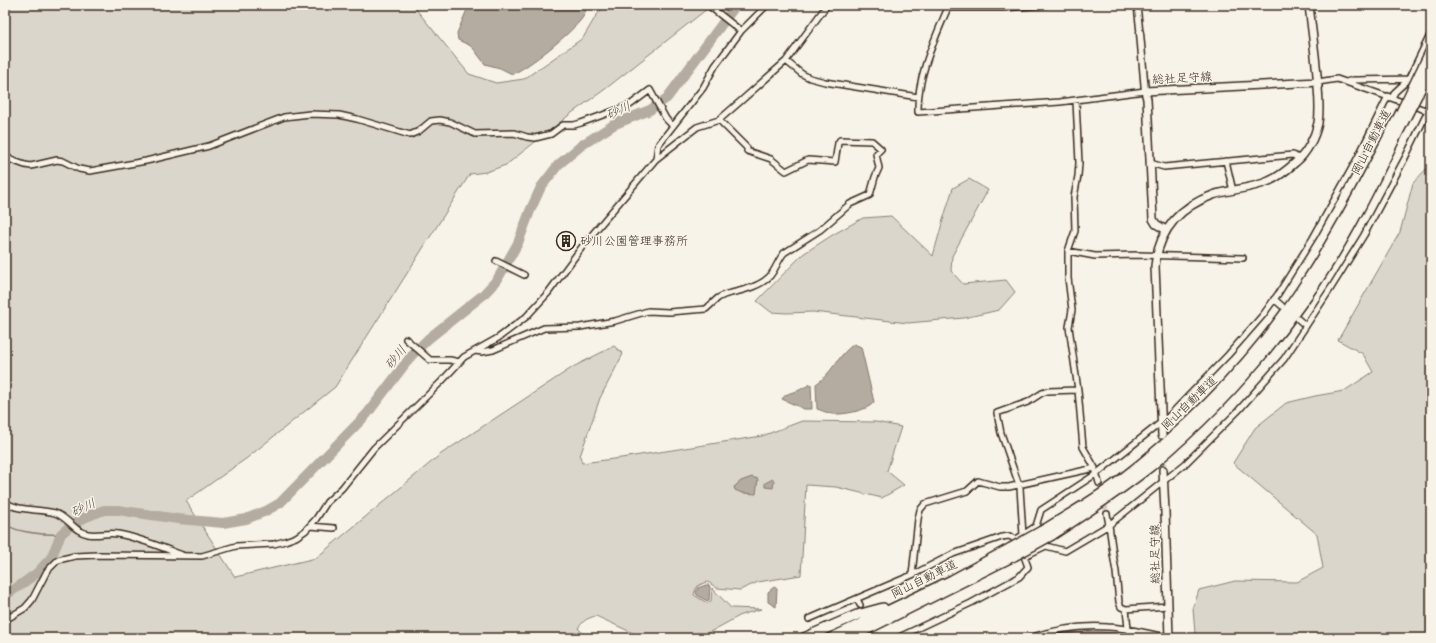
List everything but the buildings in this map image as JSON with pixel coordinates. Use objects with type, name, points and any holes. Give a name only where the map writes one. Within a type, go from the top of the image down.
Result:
[{"type":"highway","name":"岡山自動車道","points":[[1407,108],[1431,50]]},
{"type":"highway","name":"岡山自動車道","points":[[831,638],[952,580],[1013,548],[1049,532],[1117,483],[1182,428],[1238,371],[1267,336],[1300,292],[1326,251],[1431,68]]},
{"type":"highway","name":"岡山自動車道","points":[[850,638],[1013,548]]},
{"type":"highway","points":[[804,638],[857,615],[904,603]]},
{"type":"main road","points":[[1162,435],[1155,266],[1156,256],[1166,230],[1176,217],[1194,204],[1214,195],[1269,181],[1283,174],[1300,159],[1306,151],[1317,125],[1319,109],[1315,50],[1309,5]]},
{"type":"main road","name":"総社足守線","points":[[1166,230],[1156,224],[1152,219],[1147,100],[1145,91],[1318,82]]},
{"type":"main road","name":"総社足守線","points":[[1163,470],[1169,638]]},
{"type":"street","points":[[708,5],[741,31]]},
{"type":"street","points":[[656,159],[658,146],[703,88],[715,66],[741,31],[767,5]]},
{"type":"street","points":[[5,620],[25,608],[32,600],[47,571],[58,560],[75,556],[98,555],[202,556],[236,546],[274,544],[296,537],[305,531],[327,502],[342,488],[374,448],[464,357],[498,338],[526,317],[548,293],[585,243],[656,159],[696,127],[719,120],[786,61],[827,5]]},
{"type":"street","points":[[1045,5],[1003,8],[949,7],[930,51],[918,97],[918,112],[1076,101],[1145,91],[1137,5]]},
{"type":"street","points":[[1013,548],[1023,535],[1036,526],[1041,510],[1096,474],[1161,424],[1228,355],[1274,299],[1320,226],[1390,97],[1408,80],[1431,32]]},
{"type":"street","points":[[786,61],[802,74],[810,78],[918,97]]},
{"type":"street","points":[[1346,83],[1353,80],[1399,78],[1408,80],[1431,78]]},
{"type":"street","points":[[1318,82],[1337,79],[1429,112]]},
{"type":"street","points":[[1025,556],[1046,546],[1065,551],[1109,525],[1184,464],[1238,411],[1284,359],[1364,235],[1405,158],[1429,112],[1431,82]]},
{"type":"street","points":[[5,155],[11,160],[25,165],[31,166],[57,160],[63,161],[79,169],[90,170],[146,161],[209,146],[284,117],[310,114],[339,115],[410,135],[419,131],[431,121],[440,120],[450,122],[475,134],[514,133],[535,138],[550,134],[563,125],[574,125],[581,123],[630,105],[650,90],[666,119],[672,126]]},
{"type":"street","points":[[1076,101],[1079,163],[1074,197],[1074,231],[1068,251],[1068,278],[1072,310],[1069,327],[1078,390],[1083,447],[1095,468],[1099,483]]},
{"type":"street","points":[[474,351],[482,352],[494,350],[544,328],[580,327],[615,321],[648,311],[669,312],[706,309],[724,295],[763,282],[770,276],[784,253],[820,230],[850,204],[870,195],[879,168],[876,154],[881,149],[872,141],[840,140],[838,143],[835,162],[808,160],[786,171],[771,159],[747,151],[747,148],[719,120]]},
{"type":"street","points":[[1150,163],[1164,167],[1293,155],[1300,159]]},
{"type":"street","points":[[1226,161],[1233,191]]},
{"type":"street","points":[[1068,251],[1095,256],[1243,258]]},
{"type":"street","points":[[496,261],[524,275]]},
{"type":"street","points":[[1274,299],[1282,306]]},
{"type":"street","points":[[1298,319],[1306,326]]},
{"type":"street","points":[[406,339],[430,360],[450,360],[459,362]]},
{"type":"street","points":[[1023,535],[1019,485],[1001,433],[997,413],[1028,402],[1048,391],[1078,390]]},
{"type":"street","points":[[912,575],[918,519],[920,510],[925,504],[967,491],[978,481],[1000,487],[1019,485],[1095,468]]},
{"type":"street","points":[[5,502],[10,506],[18,508],[55,513],[78,531],[89,535],[110,533],[120,534],[187,557]]},
{"type":"street","points":[[1107,514],[1119,602],[1121,607],[1126,610],[1168,606]]},
{"type":"street","points":[[310,526],[334,528]]},
{"type":"street","points":[[1036,526],[1046,546]]},
{"type":"street","points":[[809,619],[912,575],[954,554],[1002,537],[1010,536],[1013,548],[1025,556],[1028,567],[1019,577],[972,603],[897,638]]},
{"type":"street","points":[[857,599],[860,604]]},
{"type":"street","points":[[1126,610],[1128,634]]},
{"type":"street","points":[[1029,638],[1083,627],[1108,627],[1128,634],[1169,638]]},
{"type":"shaded area","points":[[5,5],[416,5],[415,8],[469,74],[496,83],[524,79],[583,38],[596,16],[605,5],[712,5],[506,165],[486,172],[470,174],[335,387],[247,458],[186,501],[235,577],[316,558],[441,454],[573,367],[614,346],[623,354],[600,398],[580,456],[582,463],[762,436],[802,421],[876,422],[901,427],[887,471],[904,485],[882,498],[836,487],[806,485],[801,575],[758,582],[740,590],[717,588],[708,582],[698,586],[694,595],[707,603],[711,601],[712,588],[731,608],[761,609],[741,615],[699,638],[636,638],[633,633],[596,616],[586,620],[578,628],[587,638],[5,638]]},
{"type":"shaded area","points":[[469,5],[587,5],[583,17],[561,40],[528,65],[512,74],[500,68],[485,64],[473,48],[458,40],[457,33]]},
{"type":"shaded area","points":[[1431,164],[1431,638],[1198,638],[1195,633],[1193,609],[1199,590],[1235,581],[1297,582],[1323,568],[1317,534],[1233,463],[1255,428],[1286,403],[1344,391],[1373,372],[1363,354],[1338,340],[1400,232],[1413,183]]},
{"type":"shaded area","points":[[969,179],[988,190],[952,256],[951,271],[963,284],[1006,280],[1015,292],[999,310],[964,318],[908,323],[813,312],[771,312],[757,301],[803,254],[834,234],[863,218],[891,216],[933,256],[953,188]]},
{"type":"shaded area","points":[[854,344],[861,347],[874,402],[861,410],[842,414],[832,414],[817,409],[816,384],[826,376],[843,354]]},
{"type":"shaded area","points":[[811,384],[812,409],[804,409],[782,399],[787,394]]},
{"type":"shaded area","points":[[752,477],[758,479],[756,494],[742,493],[735,490],[734,487],[741,481]]},
{"type":"shaded area","points":[[773,479],[773,488],[765,487],[765,483]]},
{"type":"shaded area","points":[[709,585],[710,587],[709,600],[707,601],[697,595],[696,592],[698,588]]},
{"type":"shaded area","points":[[774,587],[777,589],[776,607],[768,602],[768,592]]},
{"type":"shaded area","points":[[873,613],[822,638],[811,638]]},
{"type":"waterway","name":"砂川","points":[[5,596],[37,573],[51,558],[61,534],[69,527],[86,517],[104,510],[118,510],[178,519],[223,523],[246,519],[266,511],[280,503],[367,414],[412,355],[428,339],[483,295],[497,280],[518,243],[541,187],[558,165],[582,145],[615,124],[650,110],[667,98],[736,5]]},
{"type":"waterway","points":[[5,524],[17,530],[40,534],[61,534]]},
{"type":"waterway","points":[[1048,638],[1058,635],[1083,632],[1124,634],[1147,638]]},
{"type":"tunnel","points":[[1162,452],[1163,470]]},
{"type":"tunnel","points":[[1099,483],[1107,514]]},
{"type":"place","name":"砂川公園管理事務所","points":[[566,241]]}]
